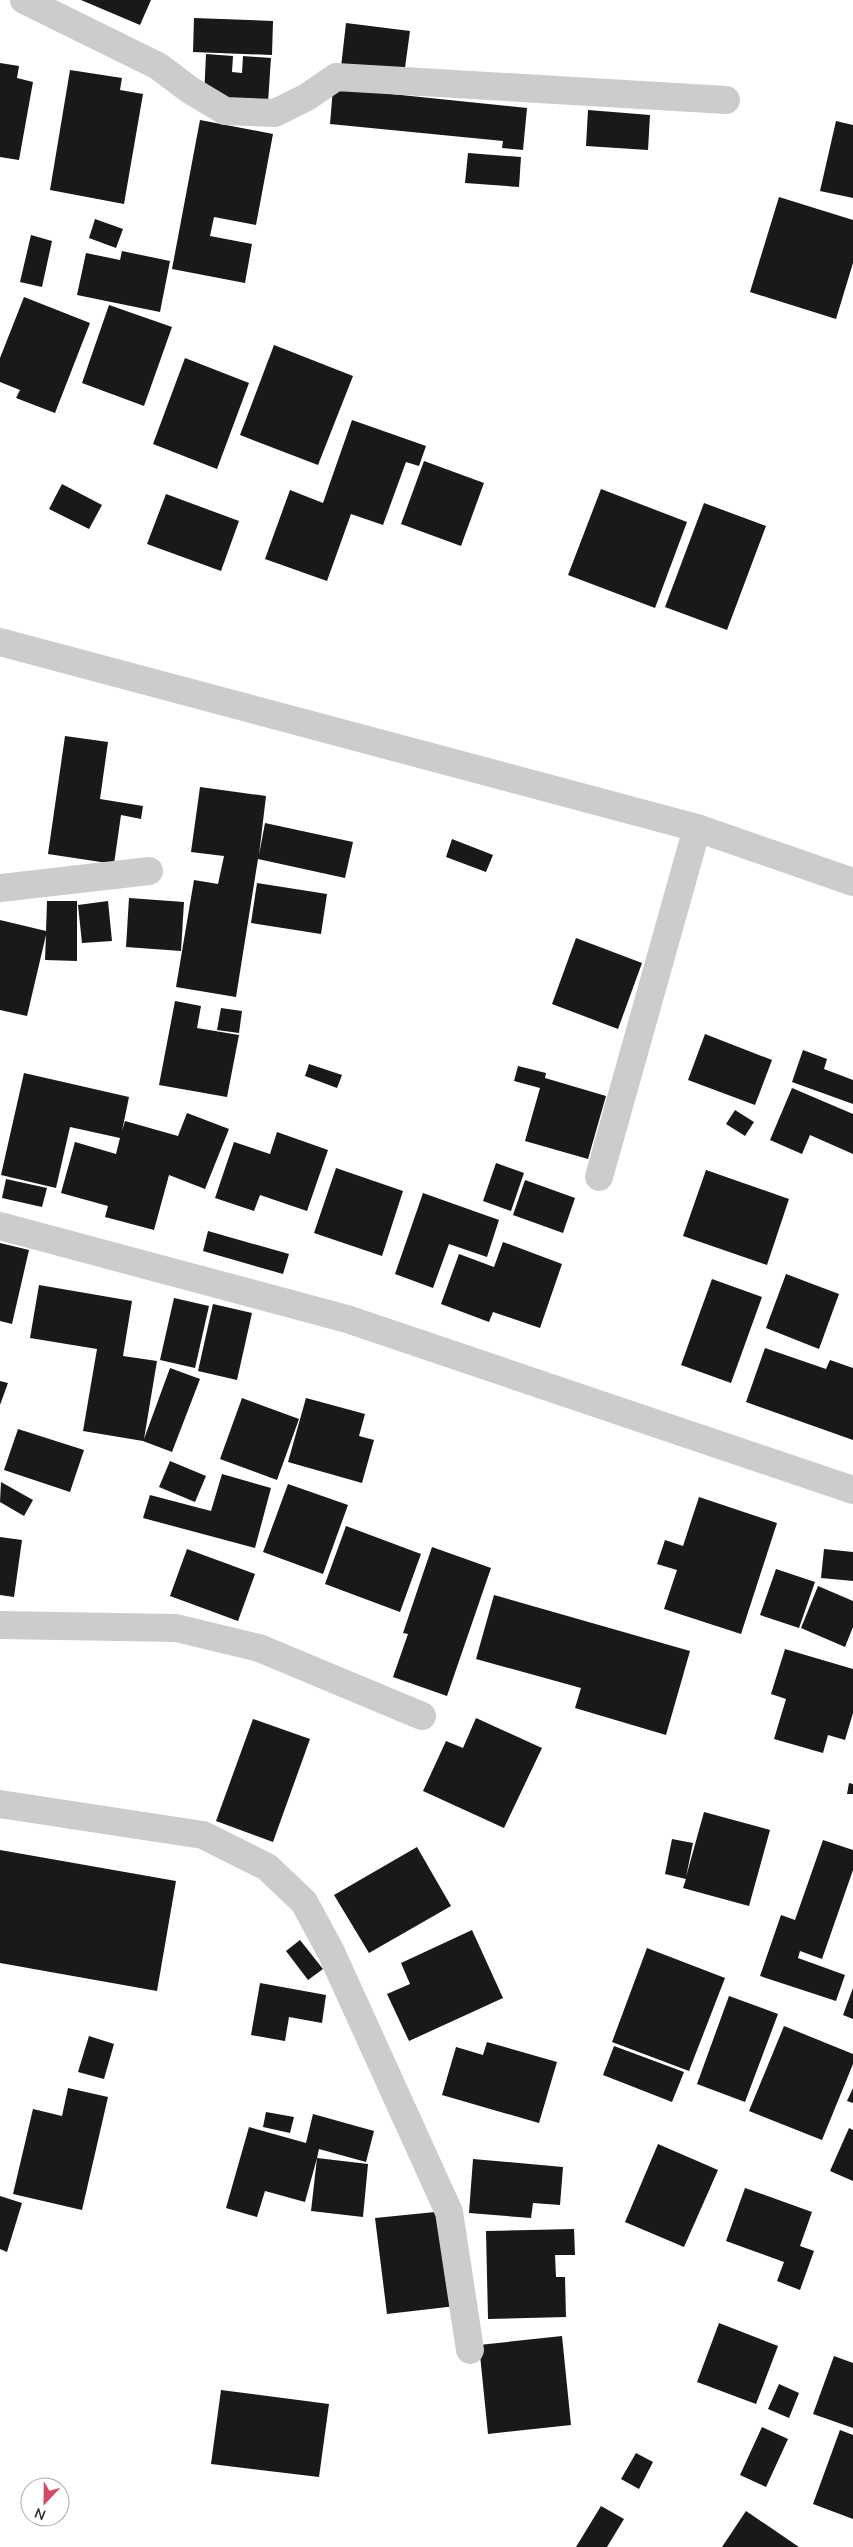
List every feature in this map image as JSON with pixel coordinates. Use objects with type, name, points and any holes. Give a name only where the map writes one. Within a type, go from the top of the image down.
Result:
[{"type":"street","points":[[24,0],[158,66],[190,90],[225,111],[275,113],[307,97],[336,77],[726,100]]},
{"type":"street","points":[[0,642],[697,828],[853,882]]},
{"type":"street","points":[[599,1177],[697,828]]},
{"type":"street","points":[[0,888],[149,871]]},
{"type":"street","points":[[0,1226],[347,1319],[853,1490]]},
{"type":"street","points":[[0,1625],[176,1628],[260,1648],[422,1716]]},
{"type":"street","points":[[0,1804],[203,1836],[267,1867],[304,1902],[331,1952],[449,2212],[470,2350]]},
{"type":"building","points":[[81,0],[151,0],[140,25]]},
{"type":"building","points":[[194,18],[273,21],[272,55],[193,52]]},
{"type":"building","points":[[346,23],[410,31],[404,75],[341,67]]},
{"type":"building","points":[[206,54],[233,56],[232,72],[242,73],[243,56],[271,58],[268,102],[204,97]]},
{"type":"building","points":[[0,63],[19,66],[17,78],[33,82],[19,160],[0,157]]},
{"type":"building","points":[[70,70],[122,78],[120,90],[143,94],[124,204],[50,190]]},
{"type":"building","points":[[333,88],[527,108],[523,150],[502,148],[503,141],[330,124]]},
{"type":"building","points":[[588,110],[650,115],[648,150],[586,146]]},
{"type":"building","points":[[200,120],[273,134],[256,225],[214,217],[210,236],[252,244],[245,283],[172,269]]},
{"type":"building","points":[[836,121],[853,125],[853,198],[820,191]]},
{"type":"building","points":[[468,153],[521,157],[519,187],[465,183]]},
{"type":"building","points":[[779,197],[853,220],[853,263],[836,319],[750,292]]},
{"type":"building","points":[[95,219],[123,229],[116,248],[89,238]]},
{"type":"building","points":[[31,235],[52,241],[42,287],[20,282]]},
{"type":"building","points":[[122,251],[170,261],[160,312],[77,295],[86,253],[120,260]]},
{"type":"building","points":[[24,297],[90,323],[55,413],[16,398],[20,390],[0,382],[0,358]]},
{"type":"building","points":[[109,305],[172,327],[144,406],[82,383]]},
{"type":"building","points":[[274,345],[353,376],[318,465],[240,435]]},
{"type":"building","points":[[185,358],[249,383],[217,469],[153,444]]},
{"type":"building","points":[[352,420],[426,446],[419,466],[406,462],[383,525],[351,514],[327,581],[265,559],[290,490],[323,503]]},
{"type":"building","points":[[424,461],[484,483],[461,546],[401,524]]},
{"type":"building","points":[[62,484],[102,505],[89,529],[49,509]]},
{"type":"building","points":[[601,489],[687,522],[655,608],[568,575]]},
{"type":"building","points":[[166,494],[239,521],[221,571],[147,544]]},
{"type":"building","points":[[704,503],[766,526],[727,630],[665,607]]},
{"type":"building","points":[[65,736],[108,742],[100,799],[143,806],[141,819],[121,815],[114,864],[48,854]]},
{"type":"building","points":[[200,787],[266,796],[259,855],[265,823],[353,842],[345,878],[258,859],[236,997],[176,987],[194,880],[218,884],[224,856],[191,852]]},
{"type":"building","points":[[452,839],[493,855],[486,872],[446,857]]},
{"type":"building","points":[[257,883],[327,894],[321,934],[251,923]]},
{"type":"building","points":[[129,898],[184,902],[181,951],[126,947]]},
{"type":"building","points":[[47,901],[77,901],[77,961],[45,960],[46,935],[27,1016],[0,1010],[0,920],[46,931]]},
{"type":"building","points":[[108,901],[112,941],[82,943],[78,905]]},
{"type":"building","points":[[576,938],[642,963],[618,1029],[552,1004]]},
{"type":"building","points":[[175,1001],[201,1006],[197,1028],[239,1035],[227,1097],[159,1085]]},
{"type":"building","points":[[221,1008],[242,1011],[239,1033],[217,1030]]},
{"type":"building","points":[[705,1034],[772,1060],[755,1105],[688,1080]]},
{"type":"building","points":[[803,1050],[827,1059],[824,1069],[853,1080],[853,1104],[792,1082]]},
{"type":"building","points":[[309,1064],[342,1075],[337,1088],[305,1076]]},
{"type":"building","points":[[518,1066],[546,1073],[545,1078],[606,1096],[588,1159],[525,1141],[540,1088],[514,1081]]},
{"type":"building","points":[[24,1073],[129,1097],[122,1131],[125,1121],[178,1136],[187,1113],[229,1129],[205,1189],[169,1175],[154,1230],[105,1217],[108,1206],[61,1193],[75,1142],[116,1154],[120,1138],[70,1127],[56,1188],[1,1175]]},
{"type":"building","points":[[792,1088],[853,1114],[853,1154],[810,1135],[802,1154],[770,1140]]},
{"type":"building","points":[[735,1110],[754,1122],[745,1136],[726,1124]]},
{"type":"building","points":[[277,1132],[328,1150],[307,1211],[260,1195],[254,1211],[215,1198],[234,1142],[270,1154]]},
{"type":"building","points":[[496,1163],[524,1173],[511,1211],[483,1201]]},
{"type":"building","points":[[336,1168],[403,1191],[382,1256],[314,1233]]},
{"type":"building","points":[[706,1170],[789,1199],[767,1265],[683,1236]]},
{"type":"building","points":[[6,1179],[47,1188],[42,1207],[2,1198]]},
{"type":"building","points":[[525,1180],[575,1198],[563,1233],[513,1215]]},
{"type":"building","points":[[423,1193],[499,1220],[487,1257],[449,1244],[433,1288],[395,1274]]},
{"type":"building","points":[[208,1231],[289,1254],[283,1274],[203,1251]]},
{"type":"building","points":[[503,1242],[562,1264],[540,1328],[493,1312],[489,1322],[441,1304],[459,1254],[494,1267]]},
{"type":"building","points":[[0,1243],[29,1250],[12,1324],[0,1321]]},
{"type":"building","points":[[786,1274],[839,1294],[819,1349],[766,1328]]},
{"type":"building","points":[[712,1279],[762,1297],[731,1383],[681,1365]]},
{"type":"building","points":[[39,1285],[132,1301],[123,1356],[157,1361],[144,1439],[170,1368],[200,1379],[172,1452],[143,1441],[83,1431],[97,1349],[30,1338]]},
{"type":"building","points":[[174,1298],[209,1306],[195,1368],[160,1360]]},
{"type":"building","points":[[213,1304],[252,1313],[237,1380],[198,1371]]},
{"type":"building","points":[[765,1348],[826,1369],[830,1360],[853,1368],[853,1440],[746,1402]]},
{"type":"building","points":[[0,1381],[8,1383],[0,1405]]},
{"type":"building","points":[[242,1398],[299,1419],[277,1480],[220,1459]]},
{"type":"building","points":[[306,1398],[365,1414],[359,1436],[374,1440],[362,1483],[288,1462]]},
{"type":"building","points":[[18,1429],[84,1450],[70,1492],[4,1470]]},
{"type":"building","points":[[170,1461],[206,1476],[195,1502],[159,1487]]},
{"type":"building","points":[[222,1474],[271,1488],[255,1548],[143,1518],[150,1495],[211,1511]]},
{"type":"building","points":[[1,1482],[33,1500],[24,1516],[0,1502]]},
{"type":"building","points":[[288,1484],[348,1505],[323,1574],[263,1552]]},
{"type":"building","points":[[699,1497],[777,1523],[741,1634],[664,1609],[677,1570],[657,1564],[665,1540],[683,1546]]},
{"type":"building","points":[[346,1526],[421,1554],[400,1612],[325,1584]]},
{"type":"building","points":[[0,1537],[22,1540],[14,1597],[0,1595]]},
{"type":"building","points":[[432,1547],[491,1568],[447,1696],[393,1677],[408,1634],[403,1633]]},
{"type":"building","points":[[187,1549],[255,1574],[238,1621],[170,1596]]},
{"type":"building","points":[[824,1549],[853,1552],[853,1581],[821,1578]]},
{"type":"building","points":[[776,1569],[815,1582],[799,1628],[760,1615]]},
{"type":"building","points":[[818,1586],[853,1601],[853,1627],[845,1647],[801,1628]]},
{"type":"building","points":[[494,1595],[690,1651],[666,1735],[575,1708],[581,1688],[476,1659]]},
{"type":"building","points":[[785,1649],[853,1669],[853,1713],[845,1740],[828,1735],[823,1753],[774,1739],[786,1699],[771,1694]]},
{"type":"building","points":[[476,1718],[542,1748],[504,1828],[423,1791],[446,1741],[463,1748]]},
{"type":"building","points":[[253,1719],[310,1739],[273,1842],[216,1821]]},
{"type":"building","points":[[849,1783],[853,1784],[853,1794],[847,1794]]},
{"type":"building","points":[[704,1812],[770,1830],[749,1906],[683,1888],[686,1879],[665,1874],[672,1839],[693,1843],[686,1877]]},
{"type":"building","points":[[823,1840],[853,1850],[853,1870],[822,1959],[800,1951],[798,1958],[845,1975],[836,2001],[760,1976],[781,1915],[795,1920]]},
{"type":"building","points":[[417,1847],[451,1906],[369,1953],[334,1895]]},
{"type":"building","points":[[0,1850],[176,1881],[157,1991],[0,1963]]},
{"type":"building","points":[[472,1930],[503,1998],[409,2041],[387,1994],[410,1984],[401,1963]]},
{"type":"building","points":[[300,1940],[323,1969],[308,1980],[286,1951]]},
{"type":"building","points":[[647,1948],[725,1978],[689,2071],[612,2042]]},
{"type":"building","points":[[260,1983],[326,1995],[322,2023],[289,2017],[285,2041],[251,2035]]},
{"type":"building","points":[[853,1988],[853,2019],[843,2015]]},
{"type":"building","points":[[729,1996],[778,2014],[745,2102],[697,2084]]},
{"type":"building","points":[[784,2026],[853,2054],[853,2064],[822,2140],[749,2111]]},
{"type":"building","points":[[89,2036],[114,2044],[104,2079],[78,2072]]},
{"type":"building","points":[[487,2042],[557,2062],[539,2123],[442,2095],[456,2047],[483,2055]]},
{"type":"building","points":[[614,2046],[684,2072],[672,2102],[603,2075]]},
{"type":"building","points":[[68,2088],[108,2097],[82,2210],[13,2194],[33,2109],[62,2116]]},
{"type":"building","points":[[853,2088],[853,2103],[847,2101]]},
{"type":"building","points":[[266,2112],[294,2117],[290,2133],[263,2127]]},
{"type":"building","points":[[313,2114],[374,2131],[366,2162],[319,2149],[305,2202],[265,2191],[257,2217],[226,2208],[249,2127],[306,2143]]},
{"type":"building","points":[[849,2128],[853,2130],[853,2181],[830,2171]]},
{"type":"building","points":[[658,2144],[718,2170],[684,2247],[625,2222]]},
{"type":"building","points":[[317,2158],[368,2164],[363,2217],[311,2211]]},
{"type":"building","points":[[473,2159],[563,2167],[560,2205],[533,2203],[531,2218],[469,2213]]},
{"type":"building","points":[[745,2188],[812,2212],[800,2246],[814,2251],[800,2290],[777,2281],[784,2262],[726,2241]]},
{"type":"building","points":[[0,2196],[22,2203],[7,2252],[0,2249]]},
{"type":"building","points":[[445,2211],[456,2306],[387,2314],[375,2218]]},
{"type":"building","points":[[574,2229],[575,2255],[555,2255],[556,2277],[565,2277],[566,2317],[488,2319],[486,2231]]},
{"type":"building","points":[[719,2323],[778,2346],[756,2404],[697,2382]]},
{"type":"building","points":[[562,2336],[571,2425],[488,2434],[479,2345]]},
{"type":"building","points":[[834,2356],[853,2363],[853,2428],[813,2414]]},
{"type":"building","points":[[779,2384],[799,2393],[789,2418],[768,2409]]},
{"type":"building","points":[[221,2390],[329,2404],[319,2477],[211,2464]]},
{"type":"building","points":[[762,2427],[788,2439],[766,2487],[740,2475]]},
{"type":"building","points":[[840,2430],[853,2435],[853,2519],[813,2504]]},
{"type":"building","points":[[636,2453],[653,2462],[639,2489],[621,2479]]},
{"type":"building","points":[[601,2506],[624,2519],[607,2547],[576,2547]]},
{"type":"building","points":[[746,2511],[799,2547],[722,2547]]}]
